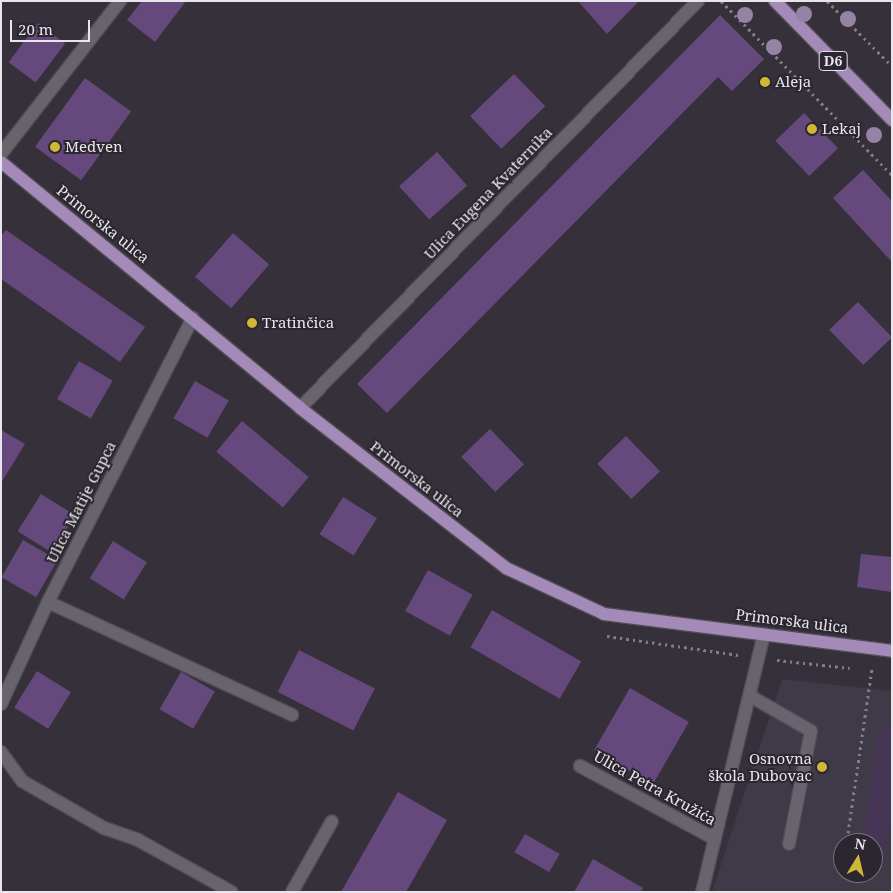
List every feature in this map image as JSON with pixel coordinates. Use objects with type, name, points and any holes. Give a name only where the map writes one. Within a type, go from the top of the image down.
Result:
[{"type":"main road","name":"D6","points":[[775,1],[892,120]]},
{"type":"main road","name":"Primorska ulica","points":[[1,162],[193,318],[300,408],[506,568],[604,614],[892,650]]},
{"type":"street","points":[[1,154],[120,1]]},
{"type":"street","name":"Ulica Eugena Kvaternika","points":[[300,408],[698,1]]},
{"type":"street","name":"Ulica Matije Gupca","points":[[1,704],[48,602],[193,318]]},
{"type":"street","points":[[48,602],[292,715]]},
{"type":"street","name":"Ulica Petra Kružića","points":[[702,892],[764,634]]},
{"type":"street","points":[[750,696],[811,731],[789,844]]},
{"type":"street","points":[[1,752],[22,781],[104,828],[146,844],[232,892]]},
{"type":"street","name":"Ulica Petra Kružića","points":[[580,766],[715,839]]},
{"type":"street","points":[[292,892],[332,821]]},
{"type":"path","points":[[721,1],[892,175]]},
{"type":"path","points":[[827,1],[892,66]]},
{"type":"path","points":[[848,833],[875,648]]},
{"type":"shaded area","name":"Osnovna škola Dubovac","points":[[782,679],[892,691],[892,892],[712,892]]},
{"type":"shaded area","points":[[884,727],[892,728],[892,809],[883,855],[883,833],[864,833],[878,737]]},
{"type":"building","points":[[142,1],[186,1],[155,42],[127,20]]},
{"type":"building","points":[[578,1],[639,1],[607,34]]},
{"type":"building","points":[[720,15],[764,59],[732,91],[718,77],[387,413],[357,384]]},
{"type":"building","points":[[38,23],[65,43],[36,83],[9,62]]},
{"type":"building","points":[[514,74],[545,106],[501,149],[470,116]]},
{"type":"building","points":[[85,78],[131,112],[81,180],[35,147]]},
{"type":"building","points":[[804,113],[838,148],[809,176],[775,141]]},
{"type":"building","points":[[437,152],[467,185],[429,220],[399,186]]},
{"type":"building","points":[[863,170],[892,201],[892,262],[833,198]]},
{"type":"building","points":[[6,230],[145,327],[120,362],[1,279],[1,236]]},
{"type":"building","points":[[233,233],[269,264],[231,308],[195,277]]},
{"type":"building","points":[[858,302],[892,337],[863,365],[829,330]]},
{"type":"building","points":[[79,361],[113,380],[91,419],[57,399]]},
{"type":"building","points":[[195,381],[229,400],[207,438],[174,418]]},
{"type":"building","points":[[242,421],[309,477],[283,508],[216,452]]},
{"type":"building","points":[[490,429],[524,464],[495,492],[461,457]]},
{"type":"building","points":[[1,430],[25,444],[1,483]]},
{"type":"building","points":[[626,436],[660,471],[631,499],[597,464]]},
{"type":"building","points":[[41,494],[75,515],[52,553],[18,531]]},
{"type":"building","points":[[343,497],[377,518],[354,556],[320,534]]},
{"type":"building","points":[[23,540],[58,560],[36,597],[2,577]]},
{"type":"building","points":[[113,541],[147,562],[124,600],[90,578]]},
{"type":"building","points":[[861,554],[892,557],[892,592],[857,587]]},
{"type":"building","points":[[428,570],[473,595],[450,636],[405,611]]},
{"type":"building","points":[[492,610],[581,662],[560,699],[470,647]]},
{"type":"building","points":[[299,650],[375,689],[353,730],[278,692]]},
{"type":"building","points":[[37,671],[71,692],[48,729],[14,707]]},
{"type":"building","points":[[181,672],[215,692],[193,729],[159,709]]},
{"type":"building","points":[[630,688],[689,722],[653,784],[594,750]]},
{"type":"building","points":[[398,792],[447,820],[406,892],[341,892]]},
{"type":"building","points":[[525,834],[560,854],[549,872],[514,852]]},
{"type":"building","points":[[593,859],[643,888],[641,892],[574,892]]},
{"type":"place","name":"Aleja","points":[[765,82]]},
{"type":"place","name":"Lekaj","points":[[812,129]]},
{"type":"place","name":"Medven","points":[[55,147]]},
{"type":"place","name":"Tratinčica","points":[[252,323]]},
{"type":"place","name":"Osnovna škola Dubovac","points":[[822,767]]}]
